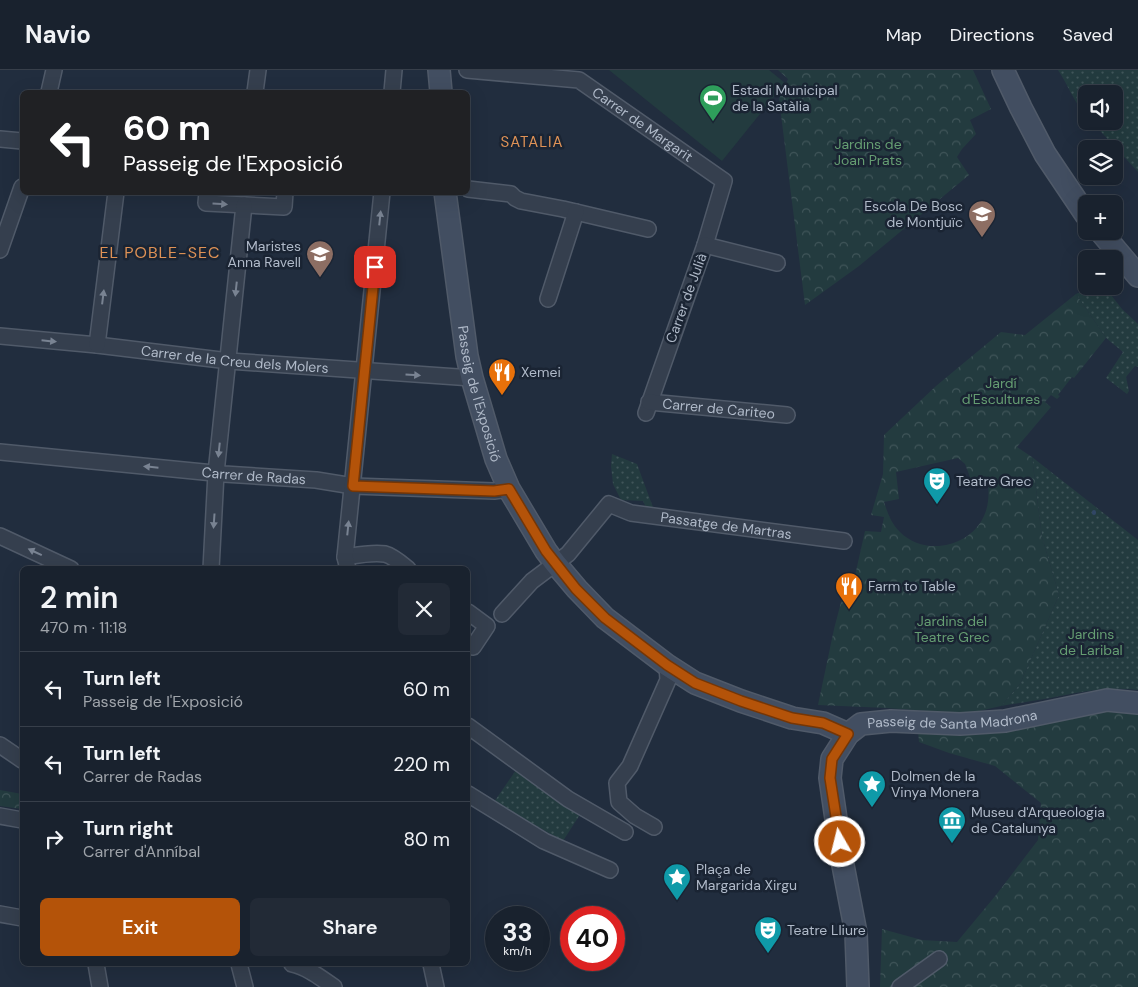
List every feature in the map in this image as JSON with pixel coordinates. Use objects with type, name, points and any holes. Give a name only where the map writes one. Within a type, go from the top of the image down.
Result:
[{"type":"street","points":[[49,90],[54,70]]},
{"type":"street","points":[[255,90],[258,70]]},
{"type":"street","points":[[392,90],[394,70]]},
{"type":"street","points":[[439,70],[440,90]]},
{"type":"street","name":"Carrer de Margarit","points":[[467,70],[579,80],[724,181]]},
{"type":"street","points":[[1003,70],[1045,154],[1078,203]]},
{"type":"street","points":[[0,139],[20,141]]},
{"type":"street","name":"Carrer de Julià","points":[[647,408],[705,245],[724,181]]},
{"type":"street","points":[[470,189],[511,194],[521,201],[648,229]]},
{"type":"street","points":[[0,250],[20,193]]},
{"type":"street","points":[[97,345],[116,195]]},
{"type":"street","points":[[207,195],[206,203],[284,207],[285,195]]},
{"type":"street","points":[[382,195],[346,563],[366,554],[386,554],[404,566]]},
{"type":"street","name":"Passeig de l'Exposició","points":[[445,195],[467,356],[472,378],[496,459],[509,489],[546,551],[576,589],[605,618],[667,665],[695,683],[741,701],[792,718],[823,723],[848,734]]},
{"type":"street","points":[[211,566],[216,473],[244,205]]},
{"type":"street","points":[[548,299],[576,212]]},
{"type":"street","points":[[1108,240],[1138,276]]},
{"type":"street","points":[[705,245],[778,263]]},
{"type":"street","name":"Carrer de la Creu dels Molers","points":[[0,336],[97,345],[229,361],[472,378]]},
{"type":"street","name":"Carrer de Cariteo","points":[[647,408],[787,415]]},
{"type":"street","name":"Carrer de Radas","points":[[0,452],[216,473],[316,480],[353,486],[494,491],[509,489]]},
{"type":"street","name":"Passatge de Martras","points":[[555,563],[568,554],[609,504],[631,513],[844,541]]},
{"type":"street","points":[[0,536],[65,566]]},
{"type":"street","points":[[502,614],[532,581],[555,563]]},
{"type":"street","points":[[470,613],[487,626],[473,647]]},
{"type":"street","points":[[654,827],[635,816],[619,802],[617,783],[630,766],[668,680],[667,665]]},
{"type":"street","name":"Passeig de Santa Madrona","points":[[858,987],[856,932],[842,860],[830,778],[832,759],[848,734],[861,724],[891,722],[960,724],[1005,721],[1107,700],[1138,703]]},
{"type":"street","points":[[470,727],[568,799],[625,832]]},
{"type":"street","points":[[0,745],[20,759]]},
{"type":"street","points":[[470,795],[544,841],[610,870]]},
{"type":"street","points":[[0,816],[20,819]]},
{"type":"street","points":[[0,914],[20,918]]},
{"type":"street","points":[[900,987],[939,959]]},
{"type":"street","points":[[96,966],[100,987]]},
{"type":"street","points":[[240,966],[245,987]]},
{"type":"street","points":[[298,966],[334,987]]},
{"type":"street","points":[[431,966],[436,987]]},
{"type":"green space","name":"Estadi Municipal de la Satàlia","points":[[609,70],[769,70],[785,83],[722,161]]},
{"type":"green space","name":"Jardins de Joan Prats","points":[[778,70],[973,70],[991,109],[970,120],[976,134],[957,157],[969,175],[859,266],[805,305],[779,99],[788,79]]},
{"type":"green space","points":[[1058,70],[1138,70],[1138,172],[1123,156],[1123,140],[1109,140],[1099,130],[1123,130],[1123,85],[1078,85],[1078,105]]},
{"type":"green space","points":[[1076,294],[1111,295],[1122,309],[1138,324],[1138,367],[1135,366],[1126,377],[1129,391],[1127,394],[1106,378],[1123,352],[1106,338]]},
{"type":"green space","name":"Jardins del Teatre Grec","points":[[1076,294],[1106,338],[1074,378],[1072,377],[1058,395],[1060,396],[1057,399],[1051,395],[1045,402],[1051,407],[1017,447],[1032,457],[1042,537],[1059,595],[1020,684],[1001,706],[966,714],[818,705],[845,587],[852,589],[865,531],[881,532],[884,517],[871,515],[883,474],[884,435],[936,386],[1001,332],[1025,335]],"holes":[[[958,458],[965,464],[973,485],[988,482],[987,508],[977,527],[958,541],[934,546],[910,540],[900,532],[892,522],[884,502],[899,499],[896,472]]]},
{"type":"green space","points":[[612,454],[637,464],[654,510],[647,509],[643,501],[621,500],[613,484]]},
{"type":"green space","name":"Jardins de Laribal","points":[[1032,457],[1138,540],[1138,690],[1094,690],[1001,706],[1020,684],[1059,595],[1042,537]]},
{"type":"green space","points":[[1119,710],[1138,712],[1138,987],[880,987],[882,929],[922,940],[957,942],[1038,840],[1041,803],[995,766],[919,742],[918,731]]},
{"type":"green space","points":[[516,770],[581,813],[563,841],[494,802]]},
{"type":"green space","points":[[0,790],[20,794],[20,809],[0,806]]},
{"type":"place","name":"Estadi Municipal de la Satàlia","points":[[713,122]]},
{"type":"place","name":"Escola De Bosc de Montjuïc","points":[[982,238]]},
{"type":"place","name":"Maristes Anna Ravell","points":[[320,278]]},
{"type":"place","name":"Xemei","points":[[502,396]]},
{"type":"place","name":"Teatre Grec","points":[[937,505]]},
{"type":"place","name":"Farm to Table","points":[[849,610]]},
{"type":"place","name":"Dolmen de la Vinya Monera","points":[[872,808]]},
{"type":"place","name":"Museu d'Arqueologia de Catalunya","points":[[952,844]]},
{"type":"place","name":"Plaça de Margarida Xirgu","points":[[677,901]]},
{"type":"place","name":"Teatre Lliure","points":[[768,954]]},
{"type":"district","name":"SATALIA","points":[[532,142]]},
{"type":"district","name":"EL POBLE-SEC","points":[[160,252]]},
{"type":"route","points":[[375,267],[353,486],[494,491],[509,489],[546,551],[576,589],[605,618],[667,665],[695,683],[741,701],[792,718],[823,723],[848,734],[832,759],[830,778],[840,842]]},
{"type":"park label","name":"Jardí d'Escultures","points":[[1001,392]]}]
